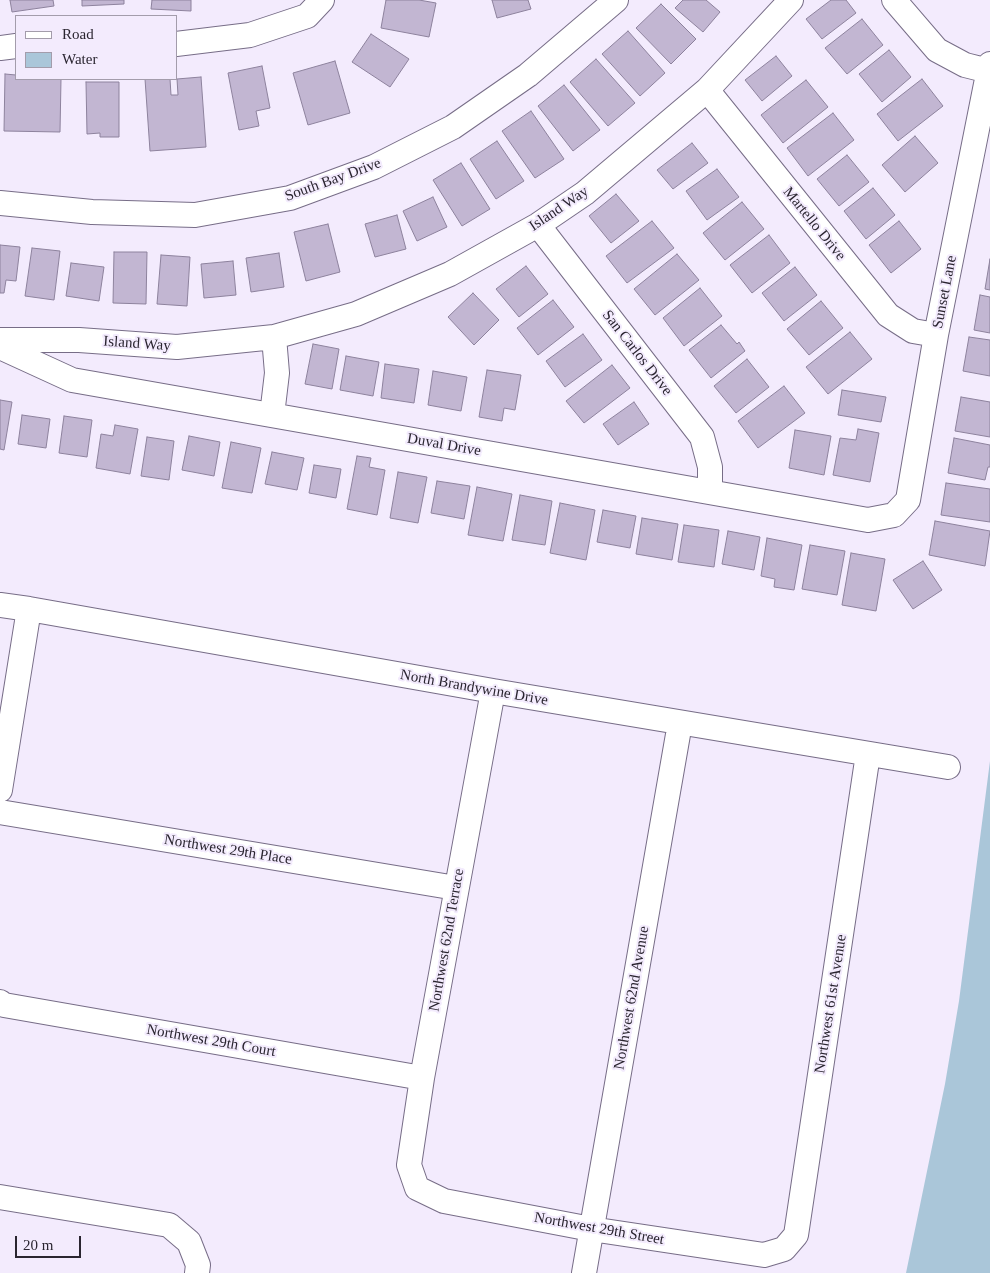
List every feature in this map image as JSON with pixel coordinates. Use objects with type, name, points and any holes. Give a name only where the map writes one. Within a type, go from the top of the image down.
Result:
[{"type":"street","points":[[178,44],[250,35],[307,16],[322,0]]},
{"type":"street","name":"South Bay Drive","points":[[0,203],[92,212],[195,215],[290,198],[374,166],[453,127],[528,75],[616,0]]},
{"type":"street","name":"Island Way","points":[[0,340],[79,340],[177,347],[274,337],[356,314],[450,274],[538,225],[585,193],[707,90],[791,0]]},
{"type":"street","points":[[894,0],[937,50],[965,64],[990,67]]},
{"type":"street","points":[[0,48],[15,46]]},
{"type":"street","name":"Sunset Lane","points":[[894,515],[908,500],[936,335],[990,67]]},
{"type":"street","name":"Martello Drive","points":[[707,90],[888,316],[913,330],[936,335]]},
{"type":"street","name":"San Carlos Drive","points":[[538,225],[702,437],[710,467],[710,492]]},
{"type":"street","points":[[272,415],[277,373],[274,337]]},
{"type":"street","name":"Duval Drive","points":[[0,347],[72,380],[868,520],[894,515]]},
{"type":"street","name":"North Brandywine Drive","points":[[0,605],[493,692],[948,767]]},
{"type":"street","points":[[0,790],[29,609]]},
{"type":"street","name":"Northwest 62nd Terrace","points":[[417,1188],[409,1165],[422,1078],[493,692]]},
{"type":"street","name":"Northwest 62nd Avenue","points":[[584,1273],[680,723]]},
{"type":"street","name":"Northwest 61st Avenue","points":[[784,1249],[796,1235],[868,754]]},
{"type":"street","name":"Northwest 29th Place","points":[[0,812],[456,888]]},
{"type":"street","name":"Northwest 29th Court","points":[[0,1002],[13,1006],[422,1078]]},
{"type":"street","name":"Northwest 29th Street","points":[[417,1188],[444,1201],[591,1229],[764,1255],[784,1249]]},
{"type":"street","points":[[0,1197],[169,1225],[189,1242],[198,1265],[197,1273]]},
{"type":"water","points":[[990,761],[990,1273],[906,1273],[945,1084],[959,1001]]},
{"type":"building","points":[[10,0],[53,0],[54,6],[12,12]]},
{"type":"building","points":[[82,0],[124,0],[124,4],[82,6]]},
{"type":"building","points":[[152,0],[191,0],[191,11],[151,9]]},
{"type":"building","points":[[386,0],[419,0],[436,3],[429,37],[381,28]]},
{"type":"building","points":[[492,0],[528,0],[531,9],[497,18]]},
{"type":"building","points":[[683,0],[706,0],[720,12],[703,32],[675,8]]},
{"type":"building","points":[[831,0],[846,0],[856,13],[822,39],[806,19]]},
{"type":"building","points":[[661,4],[696,39],[671,64],[636,28]]},
{"type":"building","points":[[862,19],[883,45],[847,74],[825,48]]},
{"type":"building","points":[[628,31],[665,73],[640,96],[602,54]]},
{"type":"building","points":[[371,34],[409,59],[390,87],[352,62]]},
{"type":"building","points":[[889,50],[911,77],[882,102],[859,74]]},
{"type":"building","points":[[776,56],[792,76],[762,101],[745,80]]},
{"type":"building","points":[[596,59],[635,103],[608,126],[570,82]]},
{"type":"building","points":[[335,61],[350,113],[308,125],[293,73]]},
{"type":"building","points":[[262,66],[270,108],[256,111],[259,126],[239,130],[228,73]]},
{"type":"building","points":[[5,74],[15,75],[15,80],[61,80],[60,132],[4,131]]},
{"type":"building","points":[[201,77],[206,147],[150,151],[145,80],[170,80],[171,95],[178,95],[178,79]]},
{"type":"building","points":[[922,79],[943,106],[898,141],[877,114]]},
{"type":"building","points":[[806,80],[828,107],[783,143],[761,115]]},
{"type":"building","points":[[86,82],[119,82],[119,137],[100,137],[100,133],[87,134]]},
{"type":"building","points":[[564,85],[600,130],[573,151],[538,106]]},
{"type":"building","points":[[531,111],[564,159],[535,178],[502,131]]},
{"type":"building","points":[[833,113],[854,140],[808,176],[787,148]]},
{"type":"building","points":[[915,136],[938,163],[905,192],[882,165]]},
{"type":"building","points":[[497,141],[524,181],[496,199],[470,159]]},
{"type":"building","points":[[692,143],[708,163],[673,189],[657,170]]},
{"type":"building","points":[[847,155],[869,182],[839,206],[817,179]]},
{"type":"building","points":[[461,163],[490,209],[462,226],[433,180]]},
{"type":"building","points":[[717,169],[739,197],[707,220],[686,191]]},
{"type":"building","points":[[873,188],[895,215],[866,239],[844,211]]},
{"type":"building","points":[[616,194],[639,221],[611,243],[589,216]]},
{"type":"building","points":[[433,197],[447,227],[417,241],[403,211]]},
{"type":"building","points":[[742,202],[764,229],[725,260],[703,233]]},
{"type":"building","points":[[397,215],[406,249],[375,257],[365,224]]},
{"type":"building","points":[[652,221],[674,248],[627,283],[606,256]]},
{"type":"building","points":[[899,221],[921,249],[891,273],[869,245]]},
{"type":"building","points":[[328,224],[340,272],[306,281],[294,232]]},
{"type":"building","points":[[769,235],[790,263],[752,293],[730,265]]},
{"type":"building","points":[[0,245],[20,247],[16,281],[6,280],[4,293],[0,293]]},
{"type":"building","points":[[32,248],[60,251],[54,300],[25,296]]},
{"type":"building","points":[[114,252],[147,252],[146,304],[113,303]]},
{"type":"building","points":[[279,253],[284,287],[251,292],[246,258]]},
{"type":"building","points":[[677,254],[699,280],[655,315],[634,289]]},
{"type":"building","points":[[161,255],[190,257],[187,306],[157,304]]},
{"type":"building","points":[[990,259],[990,290],[985,289]]},
{"type":"building","points":[[233,261],[236,295],[204,298],[201,264]]},
{"type":"building","points":[[71,263],[104,267],[99,301],[66,296]]},
{"type":"building","points":[[526,266],[548,294],[519,317],[496,289]]},
{"type":"building","points":[[795,267],[817,295],[784,321],[762,293]]},
{"type":"building","points":[[700,288],[722,316],[684,346],[663,318]]},
{"type":"building","points":[[473,293],[499,320],[474,345],[448,317]]},
{"type":"building","points":[[980,295],[990,297],[990,333],[974,330]]},
{"type":"building","points":[[553,300],[574,327],[538,355],[517,328]]},
{"type":"building","points":[[821,301],[843,328],[809,355],[787,329]]},
{"type":"building","points":[[721,325],[737,344],[739,342],[745,351],[711,378],[689,350]]},
{"type":"building","points":[[850,332],[872,359],[828,394],[806,367]]},
{"type":"building","points":[[583,334],[602,360],[565,387],[546,361]]},
{"type":"building","points":[[969,337],[990,340],[990,376],[963,371]]},
{"type":"building","points":[[313,344],[339,349],[332,389],[305,384]]},
{"type":"building","points":[[346,356],[379,362],[373,396],[340,390]]},
{"type":"building","points":[[747,359],[769,387],[736,413],[714,386]]},
{"type":"building","points":[[385,364],[419,369],[414,403],[381,398]]},
{"type":"building","points":[[612,365],[630,388],[584,423],[566,401]]},
{"type":"building","points":[[487,370],[521,375],[515,410],[504,408],[502,421],[479,417]]},
{"type":"building","points":[[433,371],[467,377],[461,411],[428,405]]},
{"type":"building","points":[[784,386],[805,413],[758,448],[738,421]]},
{"type":"building","points":[[842,390],[886,397],[881,422],[838,415]]},
{"type":"building","points":[[961,397],[990,402],[990,437],[955,431]]},
{"type":"building","points":[[0,400],[12,402],[4,450],[0,449]]},
{"type":"building","points":[[634,402],[649,424],[618,445],[603,424]]},
{"type":"building","points":[[22,415],[50,419],[46,448],[18,444]]},
{"type":"building","points":[[64,416],[92,420],[87,457],[59,453]]},
{"type":"building","points":[[115,425],[138,429],[130,474],[96,468],[101,434],[113,436]]},
{"type":"building","points":[[858,429],[879,433],[870,482],[833,475],[840,438],[856,440]]},
{"type":"building","points":[[795,430],[831,436],[824,475],[789,468]]},
{"type":"building","points":[[189,436],[220,442],[214,476],[182,470]]},
{"type":"building","points":[[147,437],[174,441],[169,480],[141,476]]},
{"type":"building","points":[[954,438],[990,445],[990,467],[988,467],[985,480],[948,473]]},
{"type":"building","points":[[231,442],[261,448],[252,493],[222,488]]},
{"type":"building","points":[[272,452],[304,458],[297,490],[265,484]]},
{"type":"building","points":[[357,456],[371,458],[369,467],[385,470],[377,515],[347,509]]},
{"type":"building","points":[[314,465],[341,469],[336,498],[309,493]]},
{"type":"building","points":[[398,472],[427,477],[418,523],[390,518]]},
{"type":"building","points":[[437,481],[470,486],[464,519],[431,513]]},
{"type":"building","points":[[946,483],[990,489],[990,522],[941,515]]},
{"type":"building","points":[[477,487],[512,494],[503,541],[468,535]]},
{"type":"building","points":[[520,495],[552,501],[545,545],[512,540]]},
{"type":"building","points":[[560,503],[595,510],[586,560],[550,553]]},
{"type":"building","points":[[603,510],[636,516],[630,548],[597,542]]},
{"type":"building","points":[[642,518],[678,524],[672,560],[636,554]]},
{"type":"building","points":[[935,521],[990,531],[985,566],[929,555]]},
{"type":"building","points":[[684,525],[719,530],[714,567],[678,562]]},
{"type":"building","points":[[728,531],[760,537],[754,570],[722,564]]},
{"type":"building","points":[[767,538],[802,545],[794,590],[774,587],[775,579],[761,576]]},
{"type":"building","points":[[810,545],[845,551],[837,595],[802,589]]},
{"type":"building","points":[[851,553],[885,559],[876,611],[842,605]]},
{"type":"building","points":[[923,561],[942,590],[913,609],[893,580]]}]
